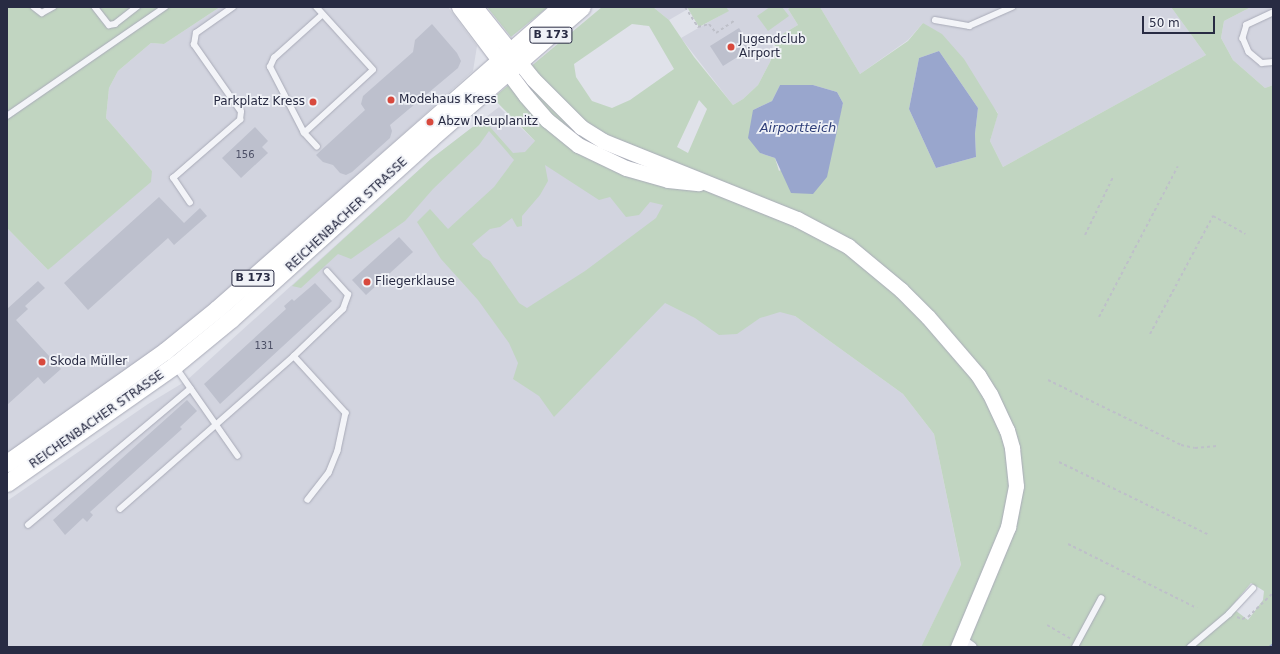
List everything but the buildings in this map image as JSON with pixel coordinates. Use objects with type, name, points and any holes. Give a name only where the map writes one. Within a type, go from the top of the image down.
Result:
[{"type":"main road","points":[[459,7],[509,61]]},
{"type":"main road","points":[[475,7],[547,120],[578,145],[596,156],[668,180],[708,184],[797,219],[865,258],[928,317],[990,394],[1012,448],[1016,486],[1014,507],[999,553],[964,645]]},
{"type":"main road","name":"REICHENBACHER STRASSE","points":[[7,483],[175,366],[286,271],[430,138],[509,61],[561,7]]},
{"type":"main road","name":"REICHENBACHER STRASSE","points":[[7,463],[164,351],[252,279],[509,61],[582,7]]},
{"type":"main road","points":[[164,351],[175,366]]},
{"type":"lane","points":[[34,7],[42,13],[53,7]]},
{"type":"lane","points":[[96,7],[109,25],[115,24],[137,7]]},
{"type":"lane","points":[[7,116],[165,7]]},
{"type":"lane","points":[[190,203],[173,178],[240,120],[241,112],[194,44],[196,33],[233,7]]},
{"type":"lane","points":[[304,133],[373,70],[316,7]]},
{"type":"lane","points":[[934,20],[970,26],[1012,7]]},
{"type":"lane","points":[[1273,14],[1247,25],[1243,38],[1249,52],[1262,63],[1273,62]]},
{"type":"lane","points":[[317,147],[304,133],[270,67],[274,58],[322,15]]},
{"type":"lane","points":[[120,509],[294,356],[343,309],[348,295],[327,272]]},
{"type":"lane","points":[[294,356],[346,413],[340,444],[329,472],[308,500]]},
{"type":"lane","points":[[175,366],[238,456]]},
{"type":"lane","points":[[28,524],[190,388]]},
{"type":"lane","points":[[1190,647],[1229,614],[1253,588]]},
{"type":"lane","points":[[1076,645],[1101,599]]},
{"type":"path","points":[[685,7],[698,28],[709,24],[716,33],[735,20]]},
{"type":"path","points":[[1099,317],[1178,166]]},
{"type":"path","points":[[1085,235],[1113,177]]},
{"type":"path","points":[[1150,334],[1213,216],[1245,234]]},
{"type":"path","points":[[1048,380],[1181,445],[1195,448],[1217,446]]},
{"type":"path","points":[[1059,462],[1207,534]]},
{"type":"path","points":[[1068,544],[1197,608]]},
{"type":"path","points":[[1229,614],[1242,619],[1248,617],[1273,593]]},
{"type":"path","points":[[1047,625],[1076,645]]},
{"type":"shaded area","points":[[220,7],[448,7],[477,46],[473,71],[195,321],[7,455],[7,228],[48,270],[152,171],[106,118],[109,88],[118,71],[151,43],[164,44]]},
{"type":"shaded area","points":[[653,7],[687,7],[688,9],[669,20]]},
{"type":"shaded area","points":[[726,7],[791,7],[788,9],[798,25],[774,39],[770,62],[758,85],[743,99],[733,105],[681,38],[728,11]]},
{"type":"shaded area","points":[[820,7],[1171,7],[1206,55],[1003,167],[990,141],[998,113],[923,23],[908,40],[860,74]]},
{"type":"shaded area","points":[[1251,7],[1273,7],[1273,85],[1265,88],[1233,60],[1221,38],[1224,21]]},
{"type":"shaded area","points":[[499,107],[557,162],[682,203],[807,257],[795,316],[903,394],[934,434],[961,566],[921,647],[7,647],[7,501],[148,404],[186,381],[431,159]]},
{"type":"green space","points":[[7,7],[220,7],[164,44],[151,43],[118,71],[109,88],[106,118],[152,171],[151,182],[48,270],[7,228]]},
{"type":"green space","points":[[487,7],[548,7],[511,37]]},
{"type":"green space","points":[[602,7],[653,7],[669,20],[694,57],[733,105],[743,99],[758,85],[770,62],[775,48],[774,39],[798,25],[788,9],[791,7],[820,7],[860,74],[908,41],[923,23],[942,34],[964,59],[998,114],[990,141],[1003,167],[1206,55],[1171,7],[1251,7],[1224,21],[1221,38],[1233,60],[1265,88],[1273,85],[1273,647],[921,647],[961,565],[934,434],[903,394],[795,316],[780,312],[760,318],[737,334],[719,335],[695,318],[665,303],[554,417],[539,396],[513,379],[518,363],[509,343],[478,300],[441,259],[417,222],[430,209],[448,229],[494,187],[514,160],[489,131],[479,145],[433,189],[405,221],[351,259],[338,254],[301,288],[292,286],[431,159],[483,119],[513,153],[525,152],[535,141],[493,98]],"holes":[[[632,24],[649,26],[674,69],[630,100],[612,108],[592,101],[576,77],[574,64]],[[939,51],[978,108],[975,134],[976,157],[936,168],[909,109],[919,58]],[[780,85],[813,85],[837,92],[843,103],[833,140],[779,171],[775,158],[760,153],[753,110],[772,101]],[[699,100],[707,109],[688,153],[677,147]],[[545,165],[599,200],[610,197],[626,217],[639,215],[650,202],[663,205],[656,218],[585,271],[527,308],[519,303],[490,261],[483,257],[472,244],[490,229],[500,227],[512,218],[517,227],[522,226],[522,216],[540,195],[548,181]],[[1251,583],[1264,591],[1263,600],[1248,620],[1231,607]]]},
{"type":"green space","points":[[687,7],[726,7],[729,11],[699,27]]},
{"type":"green space","points":[[770,7],[782,7],[789,16],[768,31],[757,16]]},
{"type":"water","points":[[939,51],[978,108],[975,134],[976,157],[936,168],[909,109],[919,58]]},
{"type":"water","name":"Airportteich","points":[[780,85],[813,85],[837,92],[843,103],[827,177],[813,194],[791,193],[775,158],[760,153],[748,138],[753,110],[772,101]]},
{"type":"waterway","points":[[1269,647],[1273,644]]},
{"type":"place","name":"Jugendclub Airport","points":[[731,47]]},
{"type":"place","name":"Modehaus Kress","points":[[391,100]]},
{"type":"place","name":"Parkplatz Kress","points":[[313,102]]},
{"type":"place","name":"Abzw Neuplanitz","points":[[430,122]]},
{"type":"place","name":"Fliegerklause","points":[[367,282]]},
{"type":"place","name":"Skoda Müller","points":[[42,362]]}]
